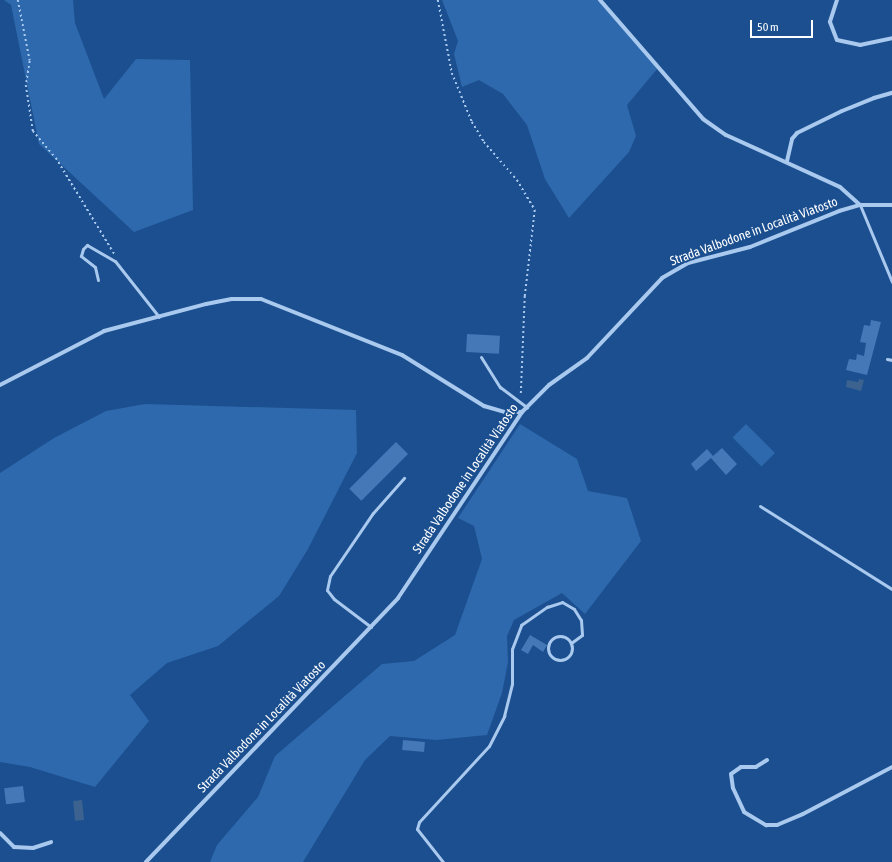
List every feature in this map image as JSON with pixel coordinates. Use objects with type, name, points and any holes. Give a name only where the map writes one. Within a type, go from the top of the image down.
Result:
[{"type":"street","points":[[600,0],[703,119],[726,135],[787,161],[840,187],[860,205]]},
{"type":"street","points":[[837,0],[830,22],[837,40],[860,45],[892,38]]},
{"type":"street","points":[[787,161],[792,139],[802,130],[874,98],[892,93]]},
{"type":"street","name":"Strada Valbodone in Località Viatosto","points":[[146,862],[371,627],[402,592],[522,412],[549,386],[586,358],[649,289],[674,270],[750,246],[860,205],[892,205]]},
{"type":"street","points":[[0,386],[104,332],[232,299],[261,299],[402,355],[484,406],[505,412],[522,412]]},
{"type":"street","points":[[767,760],[756,766],[741,766],[731,774],[733,788],[744,812],[754,820],[771,825],[777,825],[802,814],[892,767]]},
{"type":"street","points":[[0,833],[14,847],[33,848],[51,842]]},
{"type":"lane","points":[[860,205],[892,282]]},
{"type":"lane","points":[[98,280],[95,268],[81,256],[83,249],[87,245],[107,254],[126,272],[148,305],[159,317]]},
{"type":"lane","points":[[481,357],[500,387],[527,407]]},
{"type":"lane","points":[[887,360],[892,360]]},
{"type":"lane","points":[[371,627],[334,599],[327,590],[330,576],[373,512],[404,478]]},
{"type":"lane","points":[[760,506],[892,589]]},
{"type":"lane","points":[[443,862],[417,829],[418,822],[489,746],[504,716],[512,684],[512,649],[521,625],[546,607],[562,602],[574,609],[581,620],[582,635],[571,643]]},
{"type":"lane","points":[[565,637],[571,643],[572,651],[568,659],[559,661],[551,658],[547,650],[553,639],[565,637]]},
{"type":"path","points":[[18,0],[30,60],[26,85],[33,131],[56,158],[118,260]]},
{"type":"path","points":[[438,0],[452,72],[472,122],[484,142],[529,196],[535,210],[525,296],[521,372],[522,404]]},
{"type":"shaded area","points":[[4,0],[73,0],[75,23],[104,99],[136,59],[190,60],[193,210],[134,232],[39,144],[11,5]]},
{"type":"shaded area","points":[[442,0],[600,0],[658,68],[627,105],[636,136],[629,152],[569,218],[545,179],[527,125],[503,94],[479,80],[462,87],[454,54],[458,41]]},
{"type":"shaded area","points":[[859,379],[864,380],[861,391],[846,387],[847,380],[858,382]]},
{"type":"shaded area","points":[[145,404],[356,410],[357,453],[308,549],[279,596],[218,646],[167,663],[130,695],[149,721],[95,787],[30,767],[0,762],[0,473],[54,438],[106,411]]},
{"type":"shaded area","points":[[520,424],[577,459],[588,491],[627,498],[641,541],[585,614],[562,593],[514,620],[507,636],[508,662],[502,693],[487,735],[436,740],[390,736],[365,760],[303,862],[210,862],[217,845],[258,797],[275,756],[382,664],[414,661],[455,635],[482,559],[474,526],[458,518]]},
{"type":"shaded area","points":[[746,424],[775,453],[762,466],[733,437]]},
{"type":"shaded area","points":[[82,800],[84,820],[75,821],[73,801]]},
{"type":"building","points":[[871,320],[881,322],[867,375],[846,370],[849,359],[856,360],[857,354],[864,356],[866,343],[860,342],[864,325],[870,326]]},
{"type":"building","points":[[467,334],[500,336],[499,354],[466,352]]},
{"type":"building","points":[[396,442],[408,454],[361,501],[349,489]]},
{"type":"building","points":[[722,448],[737,464],[726,475],[711,458],[696,471],[691,464],[707,449],[713,456]]},
{"type":"building","points":[[530,635],[547,645],[543,652],[533,645],[528,654],[521,650]]},
{"type":"building","points":[[403,740],[425,742],[424,752],[402,750]]},
{"type":"building","points":[[23,786],[25,802],[6,804],[4,788]]}]
